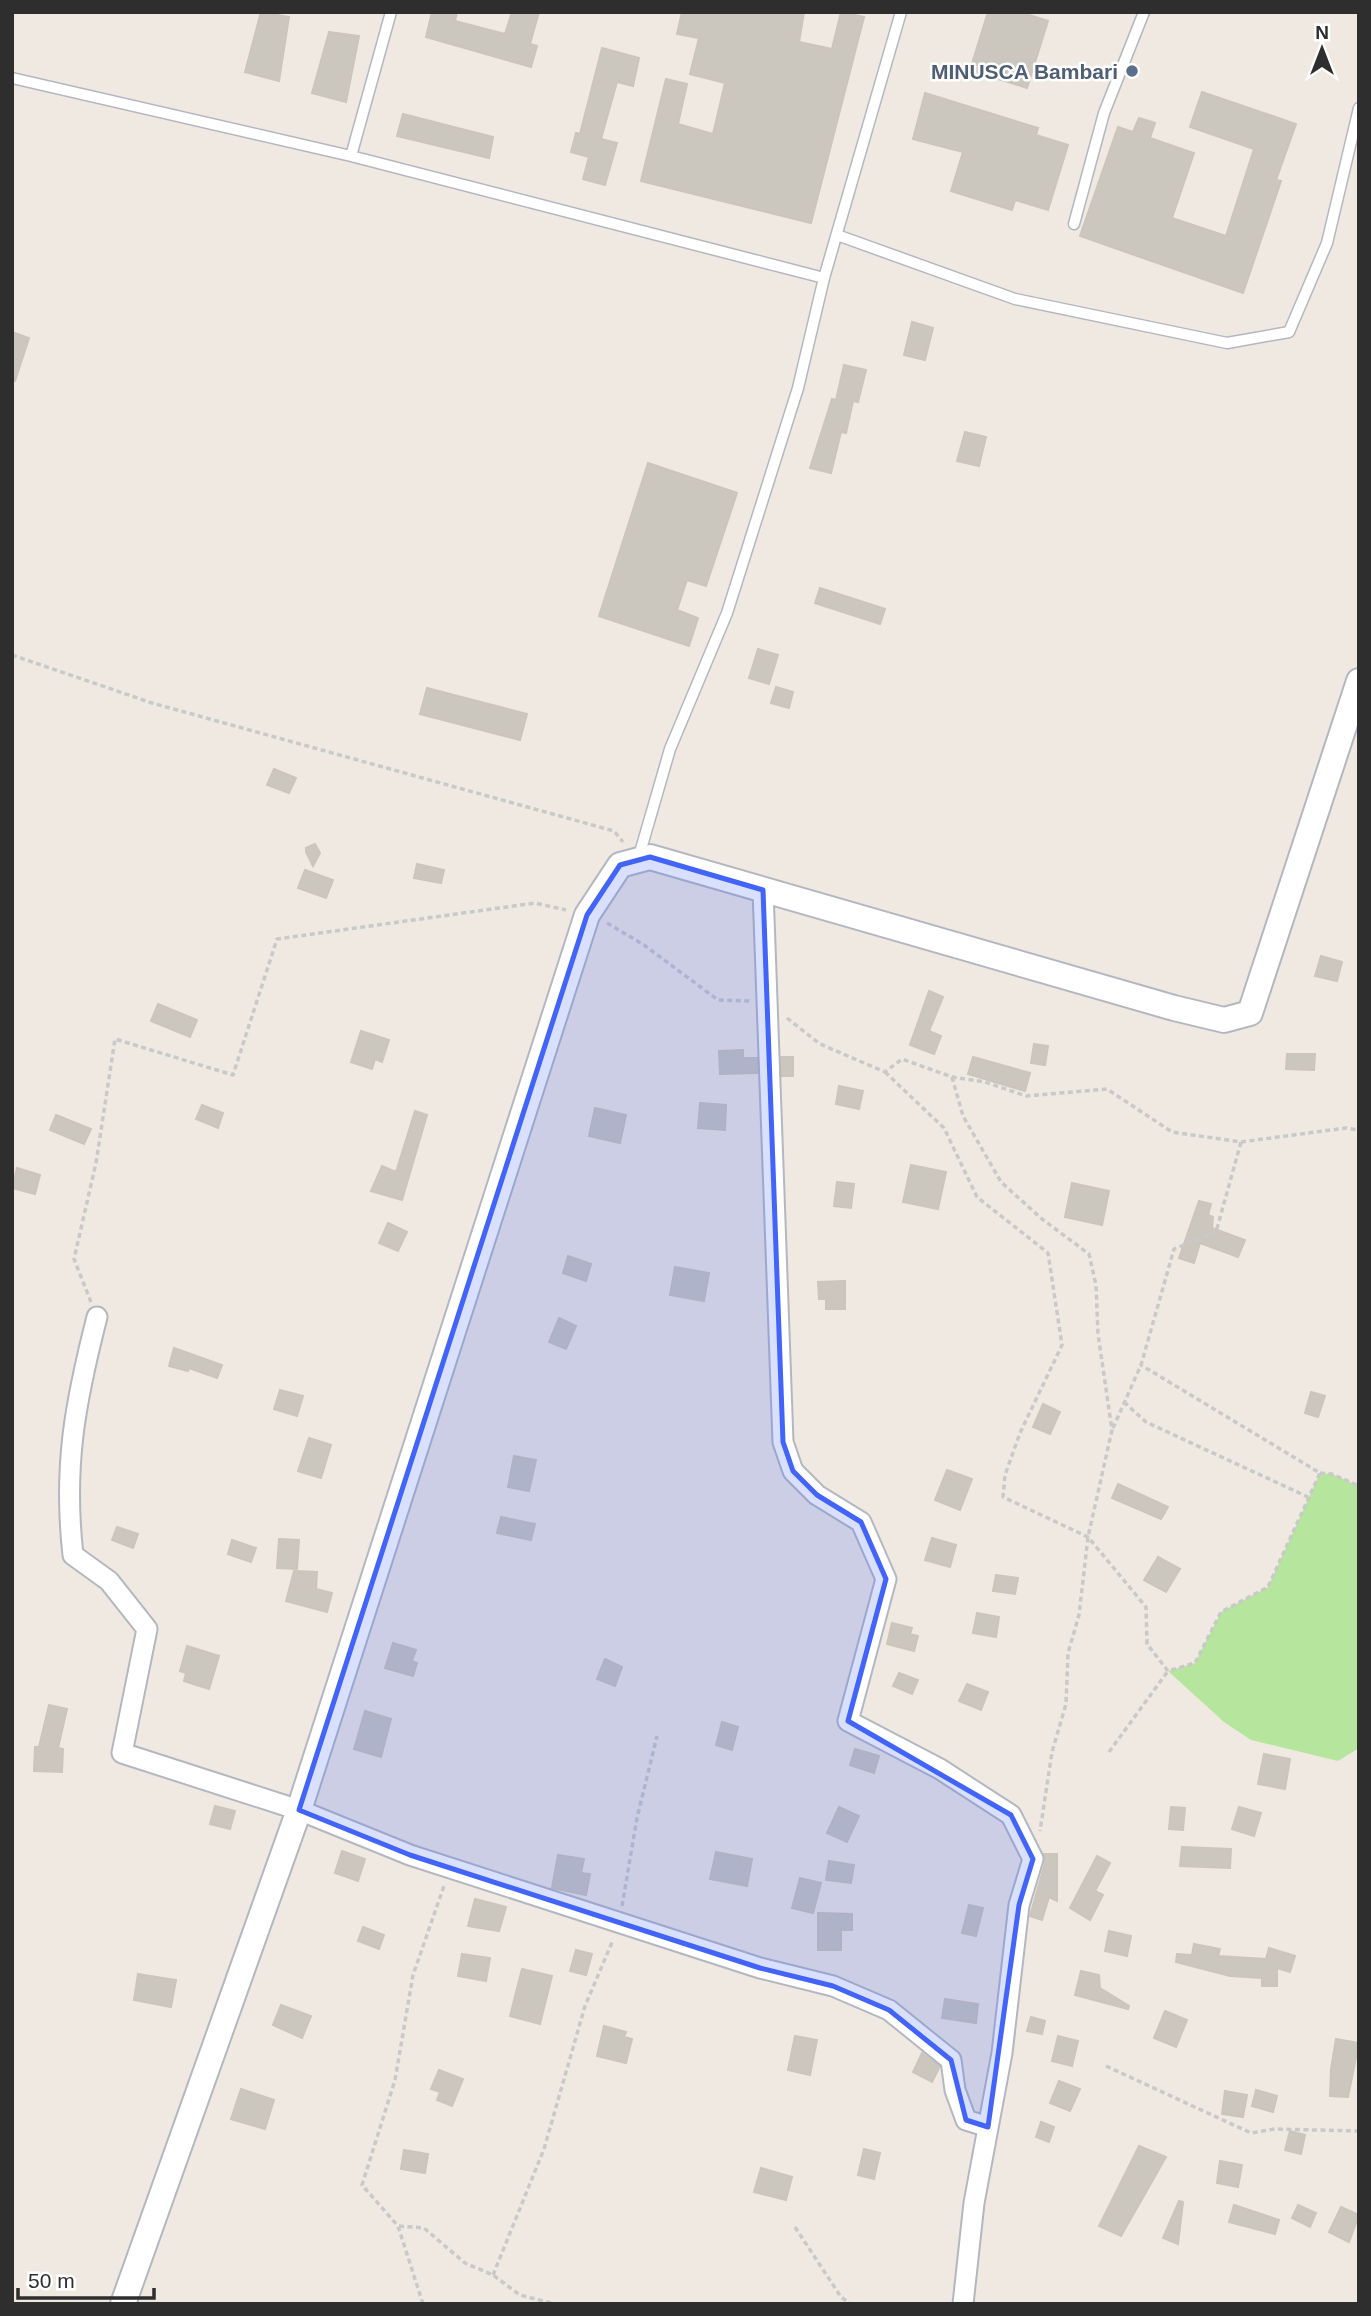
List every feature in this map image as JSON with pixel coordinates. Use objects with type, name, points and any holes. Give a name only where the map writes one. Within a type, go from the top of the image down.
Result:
[{"type":"street","points":[[123,2304],[299,1810],[587,915],[620,865],[650,858],[1224,1020],[1250,1013],[1359,681]]},
{"type":"street","points":[[763,890],[783,1442],[793,1471],[817,1495],[861,1522],[887,1579],[848,1721],[940,1769],[1011,1815],[1033,1859],[1019,1905],[1002,2053],[974,2203],[963,2304]]},
{"type":"street","points":[[97,1317],[76,1398],[69,1460],[68,1512],[73,1555],[109,1581],[147,1629],[122,1753],[299,1810],[449,1868],[760,1968],[833,1986],[889,2010],[951,2060],[955,2090],[966,2120],[988,2127]]},
{"type":"lane","points":[[351,156],[391,12]]},
{"type":"lane","points":[[638,860],[670,749],[727,613],[798,388],[824,278],[901,12]]},
{"type":"lane","points":[[1074,224],[1104,113],[1144,12]]},
{"type":"lane","points":[[12,78],[351,156],[824,278]]},
{"type":"lane","points":[[837,236],[1015,299],[1227,343],[1289,332],[1327,243],[1359,108]]},
{"type":"path","points":[[12,655],[152,703],[614,831],[638,860]]},
{"type":"path","points":[[97,1317],[74,1259],[96,1163],[115,1039],[233,1075],[277,939],[536,903],[597,917],[644,945],[718,1000],[767,1002],[820,1044],[885,1072],[944,1128],[976,1197],[1048,1254],[1062,1345],[1020,1433],[1004,1475],[1003,1497],[1088,1537],[1146,1607],[1147,1644],[1168,1671]]},
{"type":"path","points":[[885,1072],[902,1059],[952,1077],[985,1082],[1026,1097],[1107,1088],[1172,1132],[1241,1142],[1346,1128],[1359,1130]]},
{"type":"path","points":[[952,1077],[963,1116],[1002,1182],[1042,1219],[1089,1254],[1096,1285],[1098,1334],[1112,1430]]},
{"type":"path","points":[[1033,1859],[1045,1812],[1052,1752],[1066,1704],[1068,1653],[1079,1615],[1088,1537],[1112,1430],[1141,1365],[1174,1249],[1216,1232],[1241,1142]]},
{"type":"path","points":[[1141,1365],[1320,1473],[1332,1474],[1359,1486]]},
{"type":"path","points":[[1124,1402],[1146,1422],[1308,1497]]},
{"type":"path","points":[[1109,1752],[1168,1671],[1195,1662],[1221,1612],[1268,1587],[1320,1473]]},
{"type":"path","points":[[493,2274],[544,2149],[585,2006],[619,1924],[637,1818],[657,1736]]},
{"type":"path","points":[[423,2304],[398,2226],[362,2185],[395,2080],[413,1975],[449,1868]]},
{"type":"path","points":[[1106,2067],[1251,2133],[1275,2129],[1359,2131]]},
{"type":"path","points":[[398,2226],[424,2228],[465,2263],[493,2274],[520,2295],[555,2304]]},
{"type":"path","points":[[795,2227],[841,2297],[851,2304]]},
{"type":"highlighted area","points":[[650,857],[763,890],[783,1442],[793,1471],[817,1495],[861,1522],[886,1579],[848,1721],[1011,1815],[1033,1859],[1019,1905],[988,2127],[966,2120],[951,2060],[889,2010],[833,1986],[760,1968],[410,1855],[299,1810],[587,915],[620,865]]},
{"type":"green space","points":[[1320,1473],[1332,1474],[1359,1486],[1359,1748],[1338,1761],[1251,1740],[1224,1722],[1168,1671],[1195,1663],[1221,1612],[1268,1587]]},
{"type":"building","points":[[261,12],[289,17],[279,81],[245,72]]},
{"type":"building","points":[[432,12],[457,12],[455,21],[505,34],[512,12],[539,12],[530,44],[537,46],[531,67],[426,37]]},
{"type":"building","points":[[682,12],[804,12],[799,42],[832,49],[841,12],[864,17],[811,223],[641,181],[666,79],[687,84],[678,124],[713,134],[725,83],[690,74],[699,38],[677,34]]},
{"type":"building","points":[[988,12],[1020,12],[1048,21],[1027,88],[970,70]]},
{"type":"building","points":[[329,32],[359,36],[346,102],[312,93]]},
{"type":"building","points":[[602,48],[639,58],[633,86],[617,82],[601,139],[617,143],[605,185],[583,179],[589,157],[571,152],[576,133],[580,134]]},
{"type":"building","points":[[1202,92],[1296,124],[1276,180],[1281,181],[1243,293],[1080,236],[1118,127],[1133,132],[1139,118],[1155,123],[1150,138],[1194,153],[1172,218],[1226,236],[1254,149],[1190,127]]},
{"type":"building","points":[[925,93],[1038,128],[1036,135],[1068,145],[1048,210],[1015,200],[1012,210],[951,191],[963,152],[913,139]]},
{"type":"building","points":[[403,114],[493,137],[489,158],[397,136]]},
{"type":"building","points":[[912,322],[933,328],[925,360],[904,355]]},
{"type":"building","points":[[12,332],[29,338],[15,381],[12,380]]},
{"type":"building","points":[[844,365],[866,370],[858,402],[853,401],[846,433],[841,432],[831,473],[810,468],[832,399],[836,400]]},
{"type":"building","points":[[965,432],[986,437],[979,466],[957,461]]},
{"type":"building","points":[[648,463],[737,493],[706,586],[687,580],[677,610],[698,618],[689,646],[599,616]]},
{"type":"building","points":[[820,588],[885,609],[880,624],[815,603]]},
{"type":"building","points":[[758,649],[778,655],[769,684],[749,678]]},
{"type":"building","points":[[776,687],[793,692],[789,708],[771,703]]},
{"type":"building","points":[[427,688],[527,714],[520,740],[420,714]]},
{"type":"building","points":[[274,769],[296,778],[289,793],[267,785]]},
{"type":"building","points":[[315,844],[320,853],[313,866],[306,848]]},
{"type":"building","points":[[417,864],[444,870],[441,883],[414,878]]},
{"type":"building","points":[[305,870],[333,880],[326,898],[298,888]]},
{"type":"building","points":[[1321,956],[1342,962],[1337,981],[1315,976]]},
{"type":"building","points":[[929,991],[943,997],[929,1031],[941,1036],[934,1054],[910,1045]]},
{"type":"building","points":[[158,1004],[197,1020],[190,1037],[151,1021]]},
{"type":"building","points":[[361,1031],[389,1040],[382,1062],[375,1059],[372,1069],[351,1062]]},
{"type":"building","points":[[1034,1044],[1048,1046],[1045,1065],[1031,1063]]},
{"type":"building","points":[[743,1050],[743,1058],[757,1058],[757,1073],[720,1074],[719,1051]]},
{"type":"building","points":[[1287,1054],[1315,1054],[1314,1070],[1286,1069]]},
{"type":"building","points":[[781,1057],[793,1057],[793,1076],[782,1076]]},
{"type":"building","points":[[973,1057],[1030,1073],[1025,1091],[968,1074]]},
{"type":"building","points":[[839,1086],[863,1091],[859,1109],[836,1104]]},
{"type":"building","points":[[700,1103],[726,1105],[725,1130],[698,1128]]},
{"type":"building","points":[[202,1105],[223,1113],[218,1128],[196,1119]]},
{"type":"building","points":[[595,1108],[626,1115],[620,1143],[589,1136]]},
{"type":"building","points":[[415,1111],[427,1115],[402,1200],[371,1191],[382,1166],[396,1172]]},
{"type":"building","points":[[56,1115],[91,1129],[84,1144],[50,1130]]},
{"type":"building","points":[[911,1165],[946,1172],[938,1209],[903,1202]]},
{"type":"building","points":[[17,1168],[40,1175],[35,1194],[12,1188]]},
{"type":"building","points":[[837,1182],[854,1184],[851,1208],[834,1206]]},
{"type":"building","points":[[1072,1183],[1109,1191],[1102,1225],[1065,1217]]},
{"type":"building","points":[[1199,1201],[1211,1204],[1208,1215],[1213,1217],[1212,1228],[1245,1240],[1238,1257],[1200,1243],[1194,1263],[1179,1258]]},
{"type":"building","points":[[388,1223],[407,1232],[398,1251],[379,1243]]},
{"type":"building","points":[[568,1256],[591,1264],[586,1281],[563,1273]]},
{"type":"building","points":[[675,1267],[709,1273],[704,1301],[670,1295]]},
{"type":"building","points":[[845,1281],[845,1309],[826,1309],[826,1299],[819,1299],[818,1282]]},
{"type":"building","points":[[559,1318],[576,1326],[566,1349],[549,1342]]},
{"type":"building","points":[[174,1348],[222,1365],[217,1378],[189,1368],[188,1371],[169,1366]]},
{"type":"building","points":[[280,1390],[303,1396],[297,1416],[274,1409]]},
{"type":"building","points":[[1311,1392],[1325,1396],[1318,1417],[1305,1413]]},
{"type":"building","points":[[1043,1404],[1060,1412],[1050,1434],[1033,1427]]},
{"type":"building","points":[[309,1438],[331,1445],[321,1478],[298,1471]]},
{"type":"building","points":[[514,1456],[536,1460],[529,1491],[508,1487]]},
{"type":"building","points":[[947,1470],[972,1479],[960,1510],[935,1500]]},
{"type":"building","points":[[1118,1484],[1168,1507],[1161,1519],[1112,1498]]},
{"type":"building","points":[[501,1517],[535,1524],[531,1540],[497,1533]]},
{"type":"building","points":[[117,1527],[138,1534],[133,1548],[112,1540]]},
{"type":"building","points":[[932,1538],[956,1545],[950,1567],[925,1560]]},
{"type":"building","points":[[279,1539],[299,1540],[297,1569],[277,1568]]},
{"type":"building","points":[[232,1540],[256,1548],[251,1562],[228,1554]]},
{"type":"building","points":[[1158,1557],[1180,1569],[1166,1592],[1144,1580]]},
{"type":"building","points":[[294,1571],[317,1572],[316,1589],[332,1593],[327,1612],[286,1601]]},
{"type":"building","points":[[996,1575],[1018,1578],[1015,1594],[993,1591]]},
{"type":"building","points":[[977,1613],[999,1617],[996,1637],[973,1633]]},
{"type":"building","points":[[892,1623],[912,1628],[910,1634],[918,1636],[914,1651],[887,1644]]},
{"type":"building","points":[[393,1643],[416,1650],[412,1661],[417,1663],[413,1676],[385,1668]]},
{"type":"building","points":[[187,1646],[219,1656],[209,1689],[184,1681],[186,1673],[180,1671]]},
{"type":"building","points":[[605,1659],[622,1667],[615,1686],[597,1679]]},
{"type":"building","points":[[899,1673],[918,1680],[912,1694],[893,1686]]},
{"type":"building","points":[[967,1684],[988,1692],[981,1710],[959,1701]]},
{"type":"building","points":[[49,1705],[67,1709],[58,1748],[63,1749],[62,1772],[34,1771],[35,1747],[39,1747]]},
{"type":"building","points":[[365,1711],[391,1719],[381,1757],[354,1749]]},
{"type":"building","points":[[722,1722],[738,1727],[732,1750],[716,1745]]},
{"type":"building","points":[[855,1749],[879,1756],[874,1773],[850,1765]]},
{"type":"building","points":[[1264,1754],[1290,1759],[1285,1789],[1258,1784]]},
{"type":"building","points":[[215,1806],[235,1811],[230,1829],[210,1824]]},
{"type":"building","points":[[839,1807],[859,1816],[847,1842],[827,1833]]},
{"type":"building","points":[[1171,1807],[1185,1808],[1183,1830],[1169,1829]]},
{"type":"building","points":[[1239,1807],[1261,1813],[1254,1836],[1232,1829]]},
{"type":"building","points":[[1182,1847],[1231,1849],[1230,1868],[1180,1866]]},
{"type":"building","points":[[342,1851],[365,1859],[358,1881],[335,1873]]},
{"type":"building","points":[[716,1852],[752,1859],[747,1886],[710,1879]]},
{"type":"building","points":[[1044,1854],[1057,1854],[1057,1901],[1049,1897],[1042,1920],[1030,1916],[1045,1863]]},
{"type":"building","points":[[558,1855],[584,1859],[581,1873],[590,1874],[586,1895],[552,1888]]},
{"type":"building","points":[[1097,1856],[1110,1863],[1095,1891],[1103,1895],[1090,1920],[1070,1908]]},
{"type":"building","points":[[829,1861],[854,1865],[851,1883],[826,1880]]},
{"type":"building","points":[[800,1878],[821,1883],[813,1913],[792,1908]]},
{"type":"building","points":[[475,1899],[506,1907],[499,1931],[468,1926]]},
{"type":"building","points":[[969,1905],[983,1908],[976,1936],[962,1933]]},
{"type":"building","points":[[818,1913],[852,1914],[852,1930],[841,1930],[841,1950],[818,1950]]},
{"type":"building","points":[[363,1927],[384,1935],[379,1949],[358,1941]]},
{"type":"building","points":[[1109,1931],[1131,1936],[1127,1956],[1105,1951]]},
{"type":"building","points":[[1194,1944],[1220,1949],[1218,1956],[1266,1959],[1269,1948],[1295,1956],[1290,1972],[1277,1968],[1277,1986],[1262,1986],[1262,1978],[1230,1976],[1176,1962],[1177,1954],[1192,1955]]},
{"type":"building","points":[[576,1950],[592,1954],[586,1975],[570,1971]]},
{"type":"building","points":[[462,1954],[490,1958],[486,1981],[458,1976]]},
{"type":"building","points":[[522,1969],[552,1976],[540,2024],[510,2016]]},
{"type":"building","points":[[1081,1971],[1099,1975],[1100,1988],[1129,2006],[1128,2009],[1075,1995]]},
{"type":"building","points":[[138,1974],[176,1980],[171,2007],[134,2000]]},
{"type":"building","points":[[945,1999],[978,2004],[976,2023],[942,2018]]},
{"type":"building","points":[[281,2005],[311,2016],[302,2038],[273,2025]]},
{"type":"building","points":[[1165,2011],[1187,2020],[1176,2047],[1154,2038]]},
{"type":"building","points":[[1031,2017],[1045,2021],[1042,2034],[1027,2031]]},
{"type":"building","points":[[604,2026],[626,2032],[624,2037],[632,2039],[626,2063],[597,2056]]},
{"type":"building","points":[[795,2036],[817,2040],[810,2075],[788,2070]]},
{"type":"building","points":[[1058,2036],[1078,2041],[1072,2066],[1052,2061]]},
{"type":"building","points":[[1336,2039],[1359,2043],[1348,2097],[1330,2096]]},
{"type":"building","points":[[922,2053],[940,2066],[932,2082],[913,2072]]},
{"type":"building","points":[[439,2070],[463,2079],[452,2106],[437,2100],[440,2092],[431,2089]]},
{"type":"building","points":[[1059,2081],[1080,2089],[1070,2111],[1050,2103]]},
{"type":"building","points":[[241,2089],[274,2100],[265,2129],[231,2119]]},
{"type":"building","points":[[1256,2090],[1277,2096],[1273,2112],[1252,2106]]},
{"type":"building","points":[[1225,2091],[1247,2095],[1243,2117],[1222,2114]]},
{"type":"building","points":[[1041,2122],[1054,2127],[1049,2142],[1036,2137]]},
{"type":"building","points":[[1290,2131],[1305,2135],[1301,2154],[1285,2150]]},
{"type":"building","points":[[1139,2146],[1166,2157],[1121,2236],[1099,2226]]},
{"type":"building","points":[[864,2149],[880,2153],[874,2179],[858,2175]]},
{"type":"building","points":[[404,2150],[428,2154],[425,2173],[401,2169]]},
{"type":"building","points":[[1220,2161],[1242,2165],[1238,2187],[1217,2183]]},
{"type":"building","points":[[761,2168],[792,2177],[786,2200],[754,2192]]},
{"type":"building","points":[[1179,2201],[1183,2202],[1178,2244],[1163,2238]]},
{"type":"building","points":[[1234,2205],[1279,2220],[1275,2234],[1229,2222]]},
{"type":"building","points":[[1298,2205],[1316,2213],[1310,2227],[1292,2218]]},
{"type":"building","points":[[1341,2207],[1359,2215],[1349,2242],[1329,2232]]},
{"type":"place","name":"MINUSCA Bambari","points":[[1132,71]]}]
